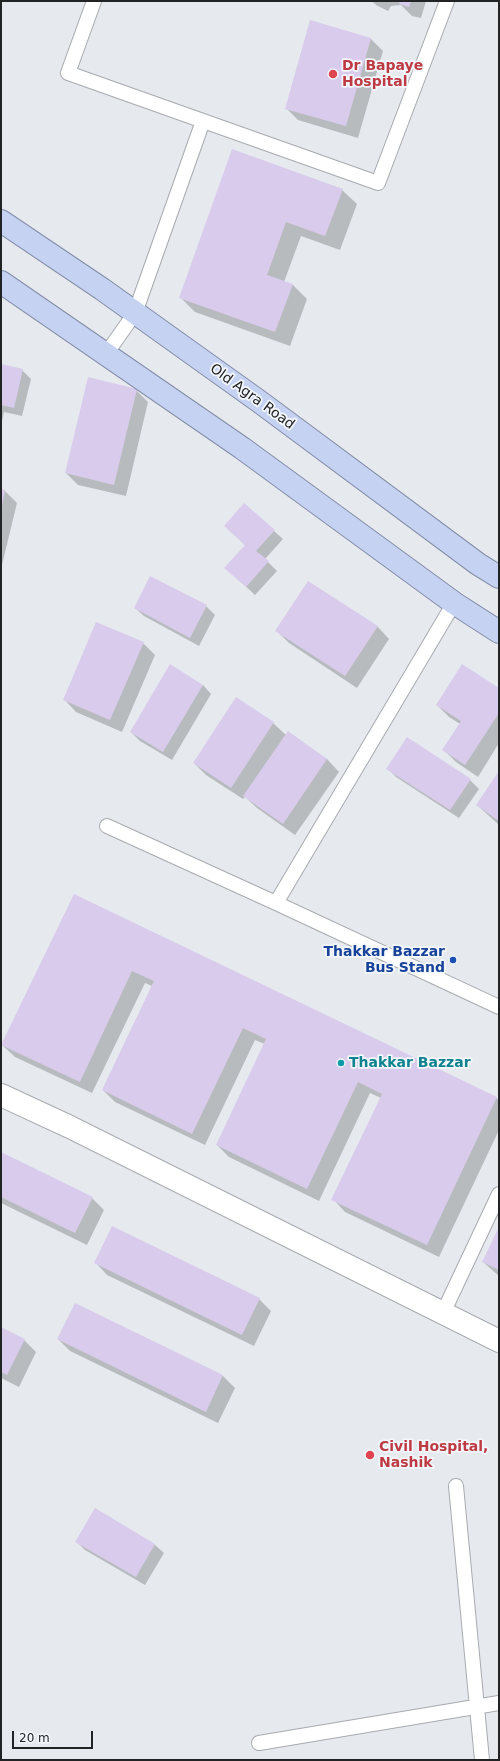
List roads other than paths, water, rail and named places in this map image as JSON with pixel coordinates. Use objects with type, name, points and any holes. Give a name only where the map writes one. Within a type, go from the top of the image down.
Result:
[{"type":"highway","name":"Old Agra Road","points":[[1,221],[135,313],[260,402],[478,564],[499,577]]},
{"type":"highway","points":[[1,282],[242,448],[454,603],[499,632]]},
{"type":"street","points":[[1,1095],[70,1127],[499,1340]]},
{"type":"lane","points":[[94,1],[68,73],[378,183],[447,1]]},
{"type":"lane","points":[[106,354],[135,313],[203,121]]},
{"type":"lane","points":[[276,903],[454,603]]},
{"type":"lane","points":[[107,826],[499,1007]]},
{"type":"lane","points":[[443,1313],[499,1194]]},
{"type":"lane","points":[[456,1486],[482,1760]]},
{"type":"lane","points":[[259,1743],[499,1703]]},
{"type":"place","name":"Dr Bapaye Hospital","points":[[333,74]]},
{"type":"place","name":"Thakkar Bazzar Bus Stand","points":[[453,960]]},
{"type":"place","name":"Thakkar Bazzar","points":[[341,1063]]},
{"type":"place","name":"Civil Hospital, Nashik","points":[[370,1455]]}]
